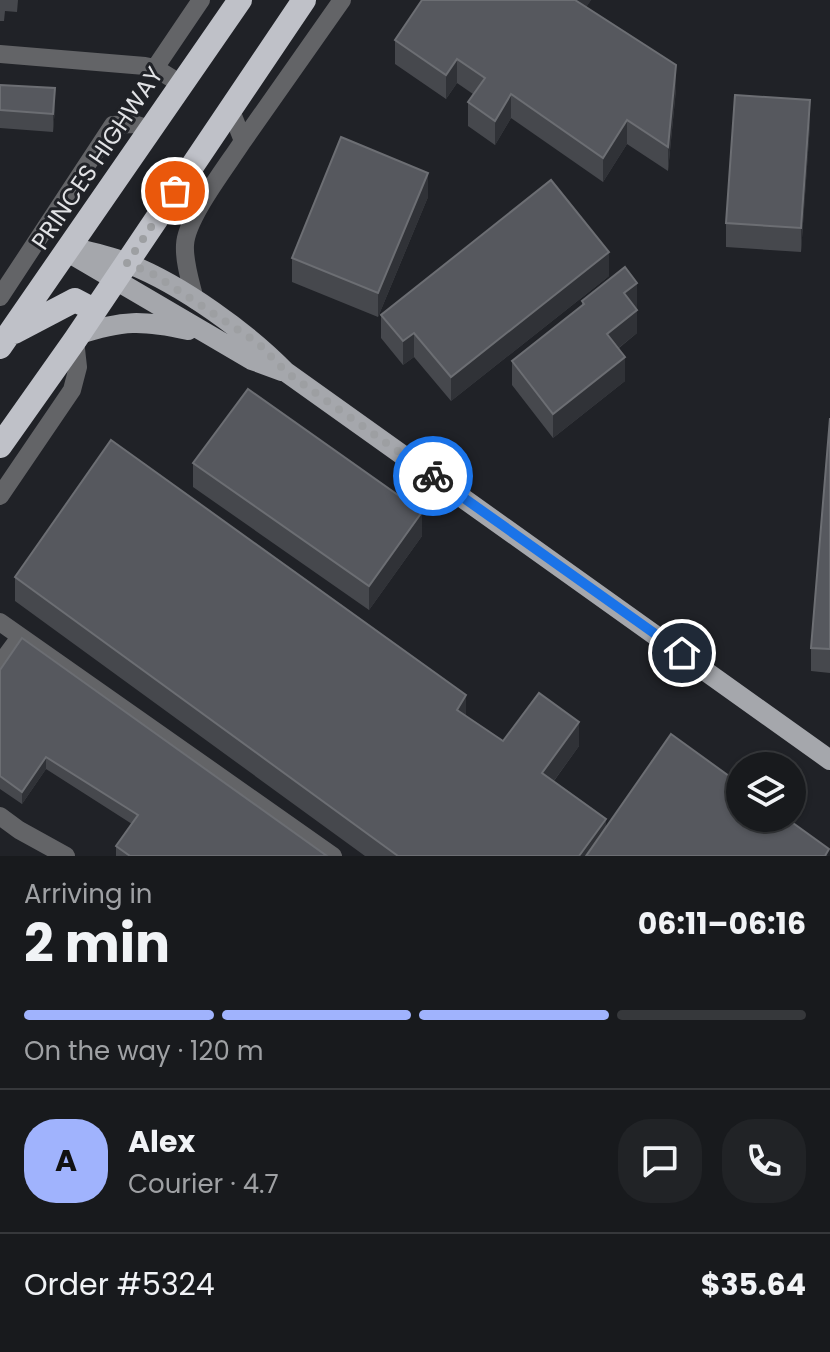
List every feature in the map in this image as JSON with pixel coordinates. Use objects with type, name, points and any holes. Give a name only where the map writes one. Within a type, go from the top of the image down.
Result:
[{"type":"highway","name":"PRINCES HIGHWAY","points":[[4,341],[240,0]]},
{"type":"highway","points":[[0,448],[304,0]]},
{"type":"highway","points":[[4,341],[75,300],[94,310]]},
{"type":"main road","points":[[68,249],[121,271],[204,333],[252,360],[286,372]]},
{"type":"main road","points":[[121,271],[155,275],[258,343],[286,372],[830,760]]},
{"type":"main road","points":[[76,338],[101,327],[138,321],[204,333]]},
{"type":"street","points":[[155,68],[201,0]]},
{"type":"street","points":[[195,300],[186,263],[187,232],[243,141],[342,0]]},
{"type":"street","points":[[0,54],[155,68],[181,84]]},
{"type":"street","points":[[230,108],[243,141]]},
{"type":"street","points":[[0,297],[113,125],[134,124],[150,129]]},
{"type":"street","points":[[0,496],[72,390],[78,367],[76,338]]},
{"type":"street","points":[[0,448],[22,465]]},
{"type":"street","points":[[0,622],[333,856]]},
{"type":"street","points":[[0,664],[20,637]]},
{"type":"street","points":[[0,816],[66,856]]},
{"type":"building","points":[[422,0],[575,0],[676,65],[668,147],[627,120],[603,158],[511,94],[495,121],[468,102],[485,78],[457,59],[446,75],[395,40]]},
{"type":"building","points":[[0,85],[55,88],[53,114],[0,110]]},
{"type":"building","points":[[735,95],[810,100],[801,228],[726,223]]},
{"type":"building","points":[[341,137],[428,173],[378,293],[292,258]]},
{"type":"building","points":[[551,180],[609,252],[451,377],[414,333],[403,341],[381,315]]},
{"type":"building","points":[[625,267],[637,283],[624,293],[637,310],[607,334],[625,357],[553,414],[512,361]]},
{"type":"building","points":[[248,389],[422,512],[369,586],[193,463]]},
{"type":"building","points":[[830,418],[830,649],[811,648]]},
{"type":"building","points":[[111,440],[466,695],[457,710],[503,741],[539,693],[579,722],[542,773],[606,819],[579,856],[398,856],[15,577]]},
{"type":"building","points":[[22,638],[327,856],[130,856],[116,846],[138,815],[46,757],[22,792],[0,776],[0,670]]},
{"type":"building","points":[[671,734],[726,774],[726,832],[805,832],[829,849],[825,856],[586,856]]},
{"type":"way so far","points":[[175,191],[127,263],[155,275],[258,343],[286,372],[433,476]]},
{"type":"route","points":[[433,476],[682,653]]}]
